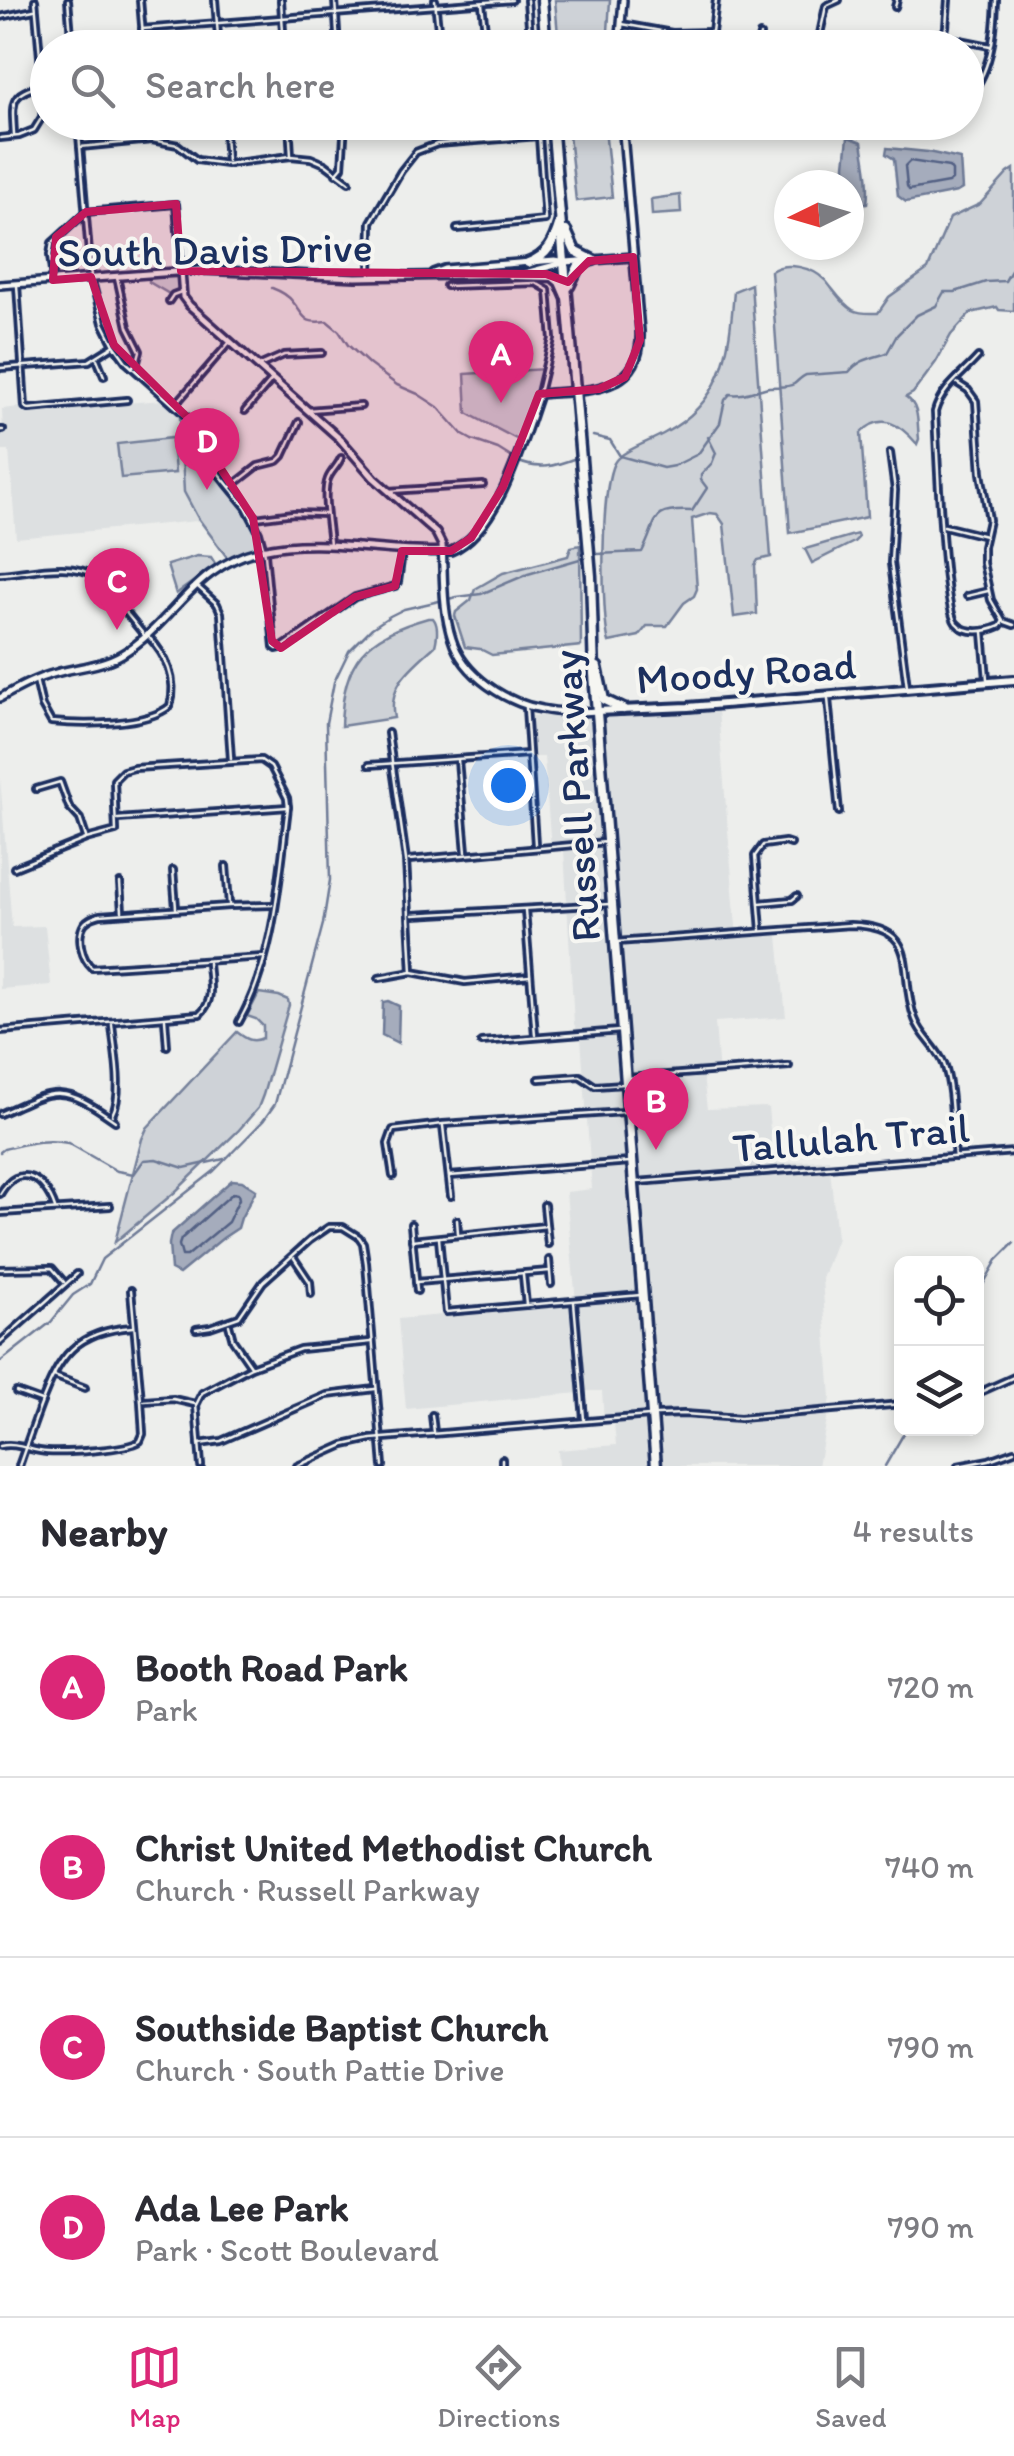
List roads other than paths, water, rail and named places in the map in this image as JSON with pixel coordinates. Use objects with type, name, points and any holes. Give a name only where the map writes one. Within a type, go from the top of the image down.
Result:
[{"type":"main road","points":[[542,0],[544,30]]},
{"type":"main road","name":"Russell Parkway","points":[[554,140],[577,390],[611,904],[656,1466]]},
{"type":"main road","points":[[561,218],[573,249],[591,260]]},
{"type":"main road","points":[[528,263],[539,259],[551,246],[561,218]]},
{"type":"main road","points":[[568,290],[578,267],[591,260]]},
{"type":"main road","points":[[512,275],[553,276],[560,282],[569,306]]},
{"type":"main road","points":[[593,651],[604,700],[623,709]]},
{"type":"main road","name":"Moody Road","points":[[597,711],[1014,680]]},
{"type":"street","points":[[35,0],[38,30]]},
{"type":"street","points":[[68,0],[70,30]]},
{"type":"street","points":[[140,0],[142,29],[512,0]]},
{"type":"street","points":[[215,0],[218,30]]},
{"type":"street","points":[[280,0],[283,30]]},
{"type":"street","points":[[335,0],[337,30]]},
{"type":"street","points":[[435,0],[438,30]]},
{"type":"street","points":[[527,0],[530,30]]},
{"type":"street","points":[[620,30],[623,0]]},
{"type":"street","points":[[712,30],[716,0]]},
{"type":"street","points":[[821,30],[826,6],[838,0]]},
{"type":"street","points":[[896,7],[897,0]]},
{"type":"street","points":[[945,30],[948,0]]},
{"type":"street","points":[[984,75],[996,0]]},
{"type":"street","points":[[482,2],[485,30]]},
{"type":"street","points":[[0,17],[36,10]]},
{"type":"street","points":[[620,24],[655,30]]},
{"type":"street","points":[[984,45],[990,46]]},
{"type":"street","points":[[14,137],[16,97],[30,89]]},
{"type":"street","points":[[0,138],[30,133]]},
{"type":"street","points":[[79,140],[92,277],[102,322],[114,346],[132,368],[187,417],[205,441],[219,474],[253,518],[264,550],[272,641],[277,649],[355,597],[395,586],[402,551]]},
{"type":"street","points":[[80,147],[152,140],[178,145],[197,160],[228,164],[291,156],[311,158],[349,182]]},
{"type":"street","points":[[226,140],[228,164]]},
{"type":"street","points":[[290,140],[291,156]]},
{"type":"street","points":[[336,174],[342,167],[343,140]]},
{"type":"street","points":[[370,276],[370,222],[416,152],[438,144],[488,140]]},
{"type":"street","points":[[457,228],[545,220],[539,140]]},
{"type":"street","points":[[539,394],[615,384],[637,358],[640,340],[624,140]]},
{"type":"street","points":[[53,280],[52,243],[86,212],[176,204],[182,292],[168,301]]},
{"type":"street","name":"South Davis Drive","points":[[0,284],[181,270],[370,276],[512,275],[566,262],[634,258]]},
{"type":"street","name":"South Davis Drive","points":[[431,274],[554,260],[566,262]]},
{"type":"street","points":[[117,276],[128,327],[140,351],[132,368]]},
{"type":"street","points":[[0,698],[50,674],[120,656],[146,636],[196,585],[231,560],[294,546],[426,552],[458,549],[485,522],[515,460],[539,394],[552,339],[548,290],[536,282],[446,286]]},
{"type":"street","points":[[17,283],[26,408],[127,400]]},
{"type":"street","name":"Moody Road","points":[[182,292],[190,305],[340,439],[374,478],[432,528],[440,539],[447,616],[455,650],[464,662],[488,684],[526,706],[556,712],[597,711]]},
{"type":"street","points":[[175,406],[230,342]]},
{"type":"street","points":[[0,368],[84,361],[114,346]]},
{"type":"street","points":[[258,367],[284,355],[322,354]]},
{"type":"street","points":[[97,357],[104,376]]},
{"type":"street","points":[[978,357],[947,388],[935,412],[948,594],[954,622],[963,628],[983,631],[1000,626],[1003,621]]},
{"type":"street","points":[[245,411],[272,380]]},
{"type":"street","points":[[956,382],[976,401],[990,520],[983,563],[988,592],[1003,621],[1014,625]]},
{"type":"street","points":[[307,410],[361,406]]},
{"type":"street","points":[[230,488],[258,466],[278,461],[299,422]]},
{"type":"street","points":[[890,453],[896,490],[891,562],[907,689]]},
{"type":"street","points":[[330,546],[327,480],[341,458]]},
{"type":"street","points":[[388,491],[482,485]]},
{"type":"street","points":[[253,518],[328,514]]},
{"type":"street","points":[[942,526],[986,536]]},
{"type":"street","points":[[426,552],[439,559],[444,571]]},
{"type":"street","points":[[0,574],[88,571],[166,658],[173,693],[170,706],[157,714],[129,720],[51,722],[42,706],[36,680]]},
{"type":"street","points":[[196,585],[217,604],[220,613],[231,760]]},
{"type":"street","points":[[967,596],[988,592]]},
{"type":"street","points":[[983,631],[988,682]]},
{"type":"street","points":[[827,696],[838,812]]},
{"type":"street","points":[[526,706],[535,847]]},
{"type":"street","points":[[388,734],[406,860],[412,972]]},
{"type":"street","points":[[369,765],[528,754]]},
{"type":"street","points":[[458,758],[466,853]]},
{"type":"street","points":[[14,868],[116,831],[114,780],[122,771],[261,760],[271,767],[288,806],[266,957],[239,1022]]},
{"type":"street","points":[[36,789],[60,782],[86,839]]},
{"type":"street","points":[[116,819],[288,806]]},
{"type":"street","points":[[406,860],[607,842]]},
{"type":"street","points":[[761,932],[754,864],[758,850],[768,844],[790,844]]},
{"type":"street","points":[[226,866],[229,906]]},
{"type":"street","points":[[173,870],[176,909]]},
{"type":"street","points":[[120,883],[123,914]]},
{"type":"street","points":[[758,904],[797,896]]},
{"type":"street","points":[[410,916],[611,904]]},
{"type":"street","points":[[266,957],[92,968],[85,962],[81,936],[84,923],[94,916],[274,905]]},
{"type":"street","points":[[525,910],[535,1037]]},
{"type":"street","points":[[614,942],[865,926],[892,936],[905,954],[913,1015],[944,1062],[948,1076],[954,1157]]},
{"type":"street","points":[[0,1031],[200,1014],[207,1008],[210,992],[208,962]]},
{"type":"street","points":[[379,978],[412,972],[464,982],[530,976]]},
{"type":"street","points":[[165,1018],[167,1046]]},
{"type":"street","points":[[110,1117],[118,1093],[112,1022]]},
{"type":"street","points":[[482,1042],[621,1032]]},
{"type":"street","points":[[539,1079],[580,1076],[595,1086],[789,1066]]},
{"type":"street","points":[[0,1114],[37,1096],[68,1094],[116,1121]]},
{"type":"street","points":[[393,1176],[388,1144],[393,1130],[628,1112]]},
{"type":"street","points":[[442,1124],[450,1196]]},
{"type":"street","name":"Tallulah Trail","points":[[634,1182],[1014,1152]]},
{"type":"street","points":[[449,1176],[632,1162]]},
{"type":"street","points":[[0,1194],[17,1178],[32,1178],[45,1186],[55,1210]]},
{"type":"street","points":[[544,1205],[548,1244]]},
{"type":"street","points":[[0,1213],[110,1206]]},
{"type":"street","points":[[457,1220],[458,1236]]},
{"type":"street","points":[[411,1224],[417,1291]]},
{"type":"street","points":[[412,1240],[546,1226]]},
{"type":"street","points":[[196,1329],[239,1318],[263,1282],[329,1227],[343,1227],[359,1237],[366,1263],[384,1466]]},
{"type":"street","points":[[440,1238],[446,1312],[643,1295]]},
{"type":"street","points":[[293,1256],[310,1282],[311,1294]]},
{"type":"street","points":[[549,1260],[551,1284]]},
{"type":"street","points":[[0,1269],[52,1268],[64,1283]]},
{"type":"street","points":[[416,1282],[550,1271]]},
{"type":"street","points":[[524,1273],[526,1305]]},
{"type":"street","points":[[0,1342],[77,1274]]},
{"type":"street","points":[[0,1446],[13,1444],[49,1452],[137,1444],[143,1434],[131,1290]]},
{"type":"street","points":[[574,1301],[584,1421]]},
{"type":"street","points":[[228,1322],[233,1340],[251,1368]]},
{"type":"street","points":[[19,1466],[52,1375],[68,1351],[92,1335],[134,1326]]},
{"type":"street","points":[[201,1466],[196,1405],[206,1390],[300,1349],[373,1342]]},
{"type":"street","points":[[52,1375],[85,1388]]},
{"type":"street","points":[[984,1390],[1014,1377]]},
{"type":"street","points":[[199,1444],[220,1441],[326,1395],[377,1389]]},
{"type":"street","points":[[16,1392],[42,1401]]},
{"type":"street","points":[[141,1402],[173,1399],[196,1405]]},
{"type":"street","points":[[297,1466],[354,1442],[381,1438],[651,1416],[742,1418],[894,1405]]},
{"type":"street","points":[[432,1415],[434,1434]]},
{"type":"street","points":[[958,1466],[979,1464],[1014,1452]]},
{"type":"street","points":[[502,1459],[502,1466]]},
{"type":"street","points":[[311,1460],[314,1466]]},
{"type":"water","points":[[848,140],[862,142],[867,203],[864,204],[864,170],[845,170]]},
{"type":"water","points":[[887,148],[960,159],[962,189],[906,202],[898,196],[894,159],[886,154]]},
{"type":"water","points":[[383,1002],[399,1006],[398,1043],[382,1035]]},
{"type":"water","points":[[232,1180],[256,1190],[238,1228],[179,1274],[171,1270],[171,1234]]},
{"type":"waterway","points":[[593,436],[610,440],[620,456],[663,468],[674,466],[698,454],[720,423],[730,394],[788,386],[806,375],[849,372],[862,362],[887,353],[897,335],[917,315],[936,306],[944,292],[1005,281],[1014,253]]},
{"type":"waterway","points":[[272,288],[289,297],[306,319],[327,321],[370,365],[438,407],[463,435],[514,459]]},
{"type":"waterway","points":[[0,1362],[51,1322],[73,1295],[90,1284],[102,1259],[214,1171],[275,1104],[323,924],[330,880],[326,723],[334,682],[349,651],[372,628],[404,609],[481,594],[528,574],[597,554],[642,552],[661,515],[692,511],[707,488],[701,475],[716,453],[708,437]]},
{"type":"waterway","points":[[517,461],[547,466],[576,458]]},
{"type":"waterway","points":[[0,1152],[36,1142],[68,1143],[117,1171],[134,1174],[144,1160],[156,1159],[184,1168],[224,1159]]},
{"type":"waterway","points":[[984,1283],[997,1260],[1014,1243]]},
{"type":"waterway","points":[[885,1466],[902,1436]]},
{"type":"place","name":"Booth Road Park","points":[[501,403]]},
{"type":"place","name":"Ada Lee Park","points":[[207,490]]},
{"type":"place","name":"Southside Baptist Church","points":[[117,630]]},
{"type":"place","name":"Christ United Methodist Church","points":[[656,1150]]}]
